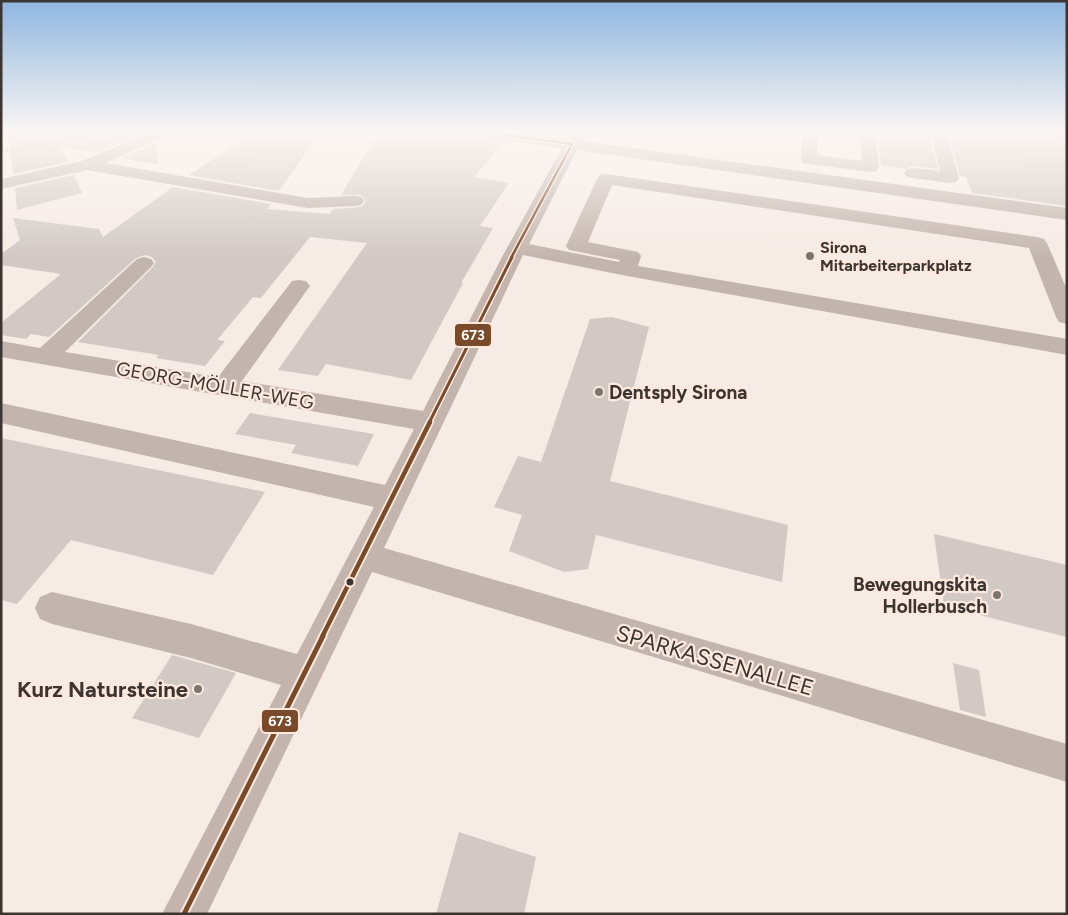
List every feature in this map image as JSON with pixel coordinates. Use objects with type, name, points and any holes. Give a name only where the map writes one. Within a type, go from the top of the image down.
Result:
[{"type":"street","points":[[1,184],[48,174]]},
{"type":"street","points":[[133,174],[231,192],[308,203],[355,201]]},
{"type":"street","points":[[184,914],[393,499],[514,253],[557,174]]},
{"type":"street","points":[[807,174],[1067,214]]},
{"type":"street","points":[[921,174],[950,178],[949,174]]},
{"type":"street","points":[[626,270],[632,256],[576,246],[606,179],[1037,243],[1067,317]]},
{"type":"street","points":[[514,253],[590,273],[626,270],[1067,347]]},
{"type":"street","points":[[46,356],[144,263]]},
{"type":"street","points":[[224,386],[299,286]]},
{"type":"street","name":"GEORG-MÖLLER-WEG","points":[[1,349],[430,422]]},
{"type":"street","points":[[1,413],[393,499]]},
{"type":"street","name":"SPARKASSENALLEE","points":[[364,556],[1067,763]]},
{"type":"street","points":[[52,608],[191,641],[305,674]]},
{"type":"building","points":[[191,174],[291,174],[279,191],[189,175]]},
{"type":"building","points":[[354,174],[477,174],[474,177],[509,183],[480,226],[493,228],[461,283],[463,283],[411,380],[326,364],[318,376],[278,370],[367,243],[310,237],[261,298],[253,297],[217,340],[225,341],[205,366],[156,358],[159,355],[78,342],[152,268],[156,262],[152,257],[145,255],[136,258],[49,337],[31,334],[26,339],[1,335],[1,323],[61,274],[1,265],[1,254],[20,240],[13,218],[99,229],[103,237],[173,187],[271,204],[267,209],[330,214],[333,209],[361,207],[366,202],[361,195],[341,195]]},
{"type":"building","points":[[959,174],[1067,174],[1067,206],[972,193],[966,177],[960,176]]},
{"type":"building","points":[[74,175],[82,193],[17,210],[15,188]]},
{"type":"building","name":"Dentsply Sirona","points":[[612,317],[649,327],[610,481],[788,525],[782,582],[596,535],[588,569],[564,572],[509,551],[522,515],[494,507],[518,456],[541,462],[590,319]]},
{"type":"building","points":[[250,413],[374,434],[358,466],[291,453],[296,445],[235,434]]},
{"type":"building","points":[[1,438],[265,492],[213,575],[71,540],[17,604],[1,600]]},
{"type":"building","points":[[934,534],[1067,565],[1067,637],[944,606]]},
{"type":"building","points":[[172,655],[236,673],[199,738],[132,718]]},
{"type":"building","points":[[953,663],[979,670],[986,717],[960,710]]},
{"type":"building","points":[[459,832],[536,857],[524,914],[436,914]]},
{"type":"transit line","name":"673","points":[[184,914],[511,259],[556,174]]},
{"type":"place","name":"Sirona Mitarbeiterparkplatz","points":[[810,256]]},
{"type":"place","name":"Dentsply Sirona","points":[[599,392]]},
{"type":"place","name":"Bewegungskita Hollerbusch","points":[[997,595]]},
{"type":"place","name":"Kurz Natursteine","points":[[198,689]]}]
